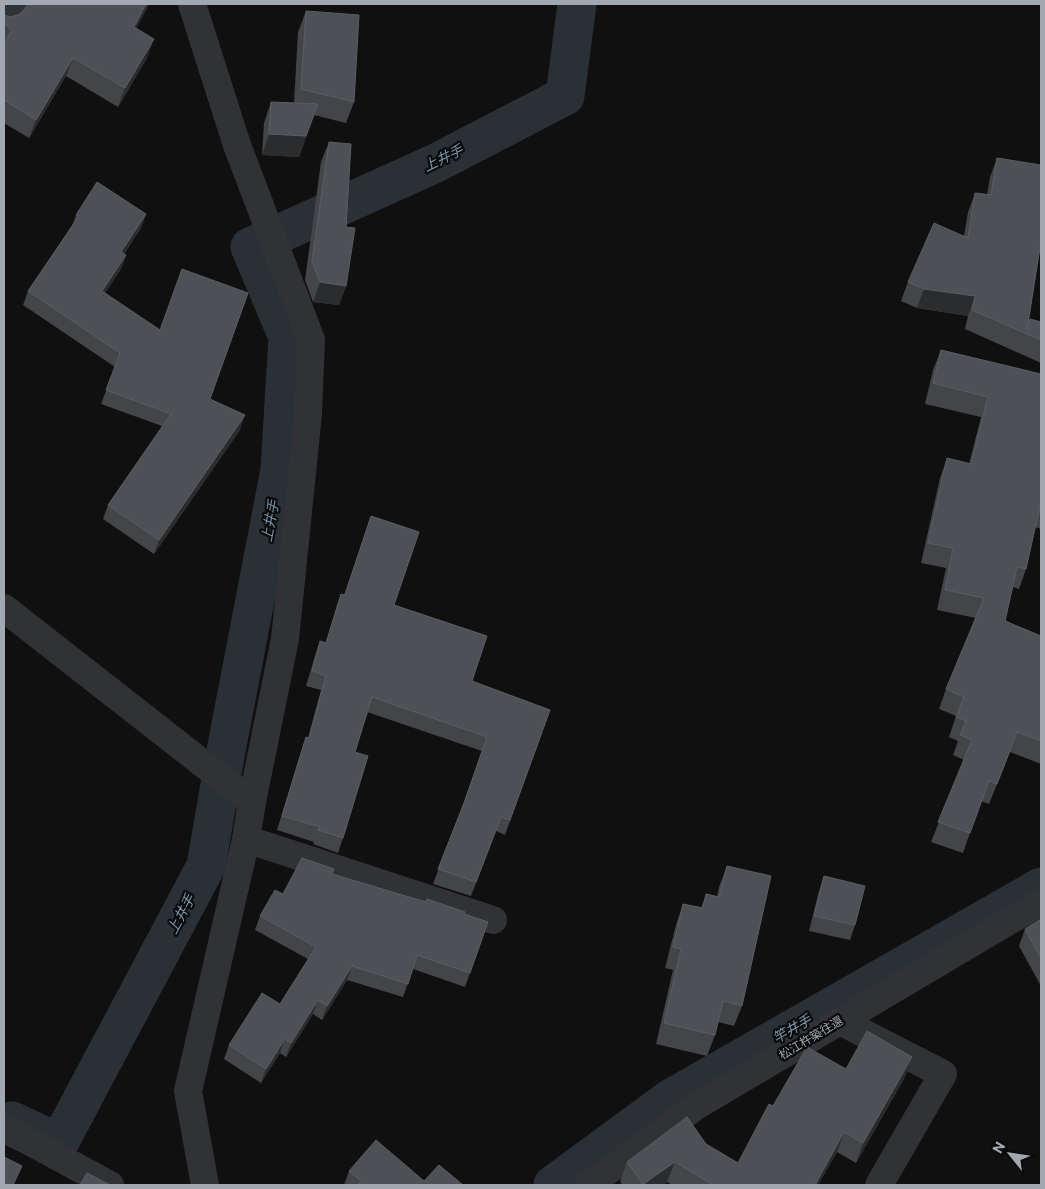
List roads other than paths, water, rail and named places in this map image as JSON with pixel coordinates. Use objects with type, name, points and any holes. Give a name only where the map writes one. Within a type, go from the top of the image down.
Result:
[{"type":"street","points":[[4,20],[15,4]]},
{"type":"street","points":[[192,4],[237,145],[311,340],[308,414],[285,639],[246,839],[188,1090],[205,1185]]},
{"type":"street","points":[[4,608],[252,802]]},
{"type":"street","points":[[246,839],[493,920]]},
{"type":"street","name":"松江杵築往還","points":[[589,1185],[696,1106],[1041,902]]},
{"type":"street","points":[[840,1021],[943,1074],[879,1185]]},
{"type":"street","points":[[4,1129],[110,1185]]},
{"type":"waterway","name":"上井手","points":[[12,1121],[59,1143],[206,866],[225,756],[280,470],[288,337],[250,247],[436,163],[565,96],[577,4]]},
{"type":"waterway","name":"竿井手","points":[[553,1185],[670,1099],[1041,887]]}]
